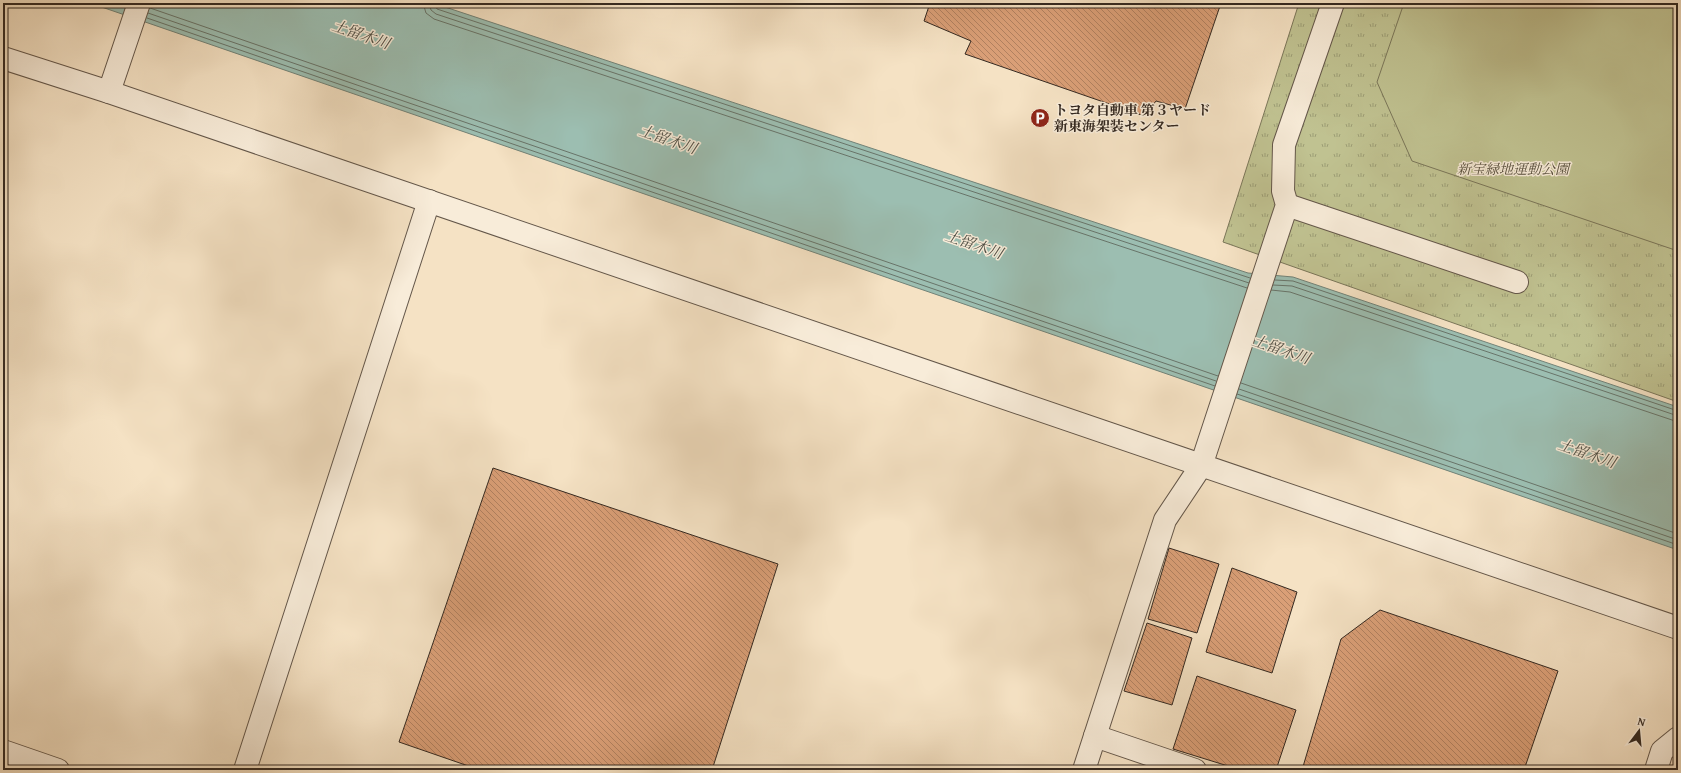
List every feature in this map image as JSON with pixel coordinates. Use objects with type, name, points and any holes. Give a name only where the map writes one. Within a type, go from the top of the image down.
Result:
[{"type":"street","points":[[109,92],[139,3]]},
{"type":"street","points":[[1084,770],[1165,520],[1201,466],[1287,205],[1283,191],[1284,145],[1333,3]]},
{"type":"street","points":[[3,58],[109,92],[1678,628]]},
{"type":"street","points":[[245,770],[429,201]]},
{"type":"street","points":[[1287,205],[1518,282]]},
{"type":"street","points":[[1095,736],[1195,770]]},
{"type":"street","points":[[1656,770],[1662,751],[1678,738]]},
{"type":"street","points":[[3,751],[58,770]]},
{"type":"green space","name":"新宝緑地運動公園","points":[[1299,3],[1678,3],[1678,402],[1223,242]]},
{"type":"green space","points":[[1404,3],[1678,3],[1678,251],[1412,161],[1377,82]]},
{"type":"water","name":"土留木川","points":[[90,3],[433,3],[1248,273],[1293,277],[1678,407],[1678,550]]},
{"type":"building","points":[[930,3],[1221,3],[1185,109],[1156,101],[1144,116],[965,54],[971,41],[924,21]]},
{"type":"building","points":[[493,468],[778,564],[712,770],[480,770],[399,742]]},
{"type":"building","points":[[1169,548],[1219,564],[1197,633],[1148,619]]},
{"type":"building","points":[[1232,568],[1297,592],[1272,673],[1206,652]]},
{"type":"building","points":[[1380,610],[1558,671],[1524,770],[1302,770],[1341,639]]},
{"type":"building","points":[[1147,623],[1192,638],[1172,705],[1124,691]]},
{"type":"building","points":[[1197,676],[1296,710],[1276,770],[1241,770],[1173,749]]},
{"type":"place","name":"トヨタ自動車 第３ヤード 新東海架装センター","points":[[1040,118]]}]
